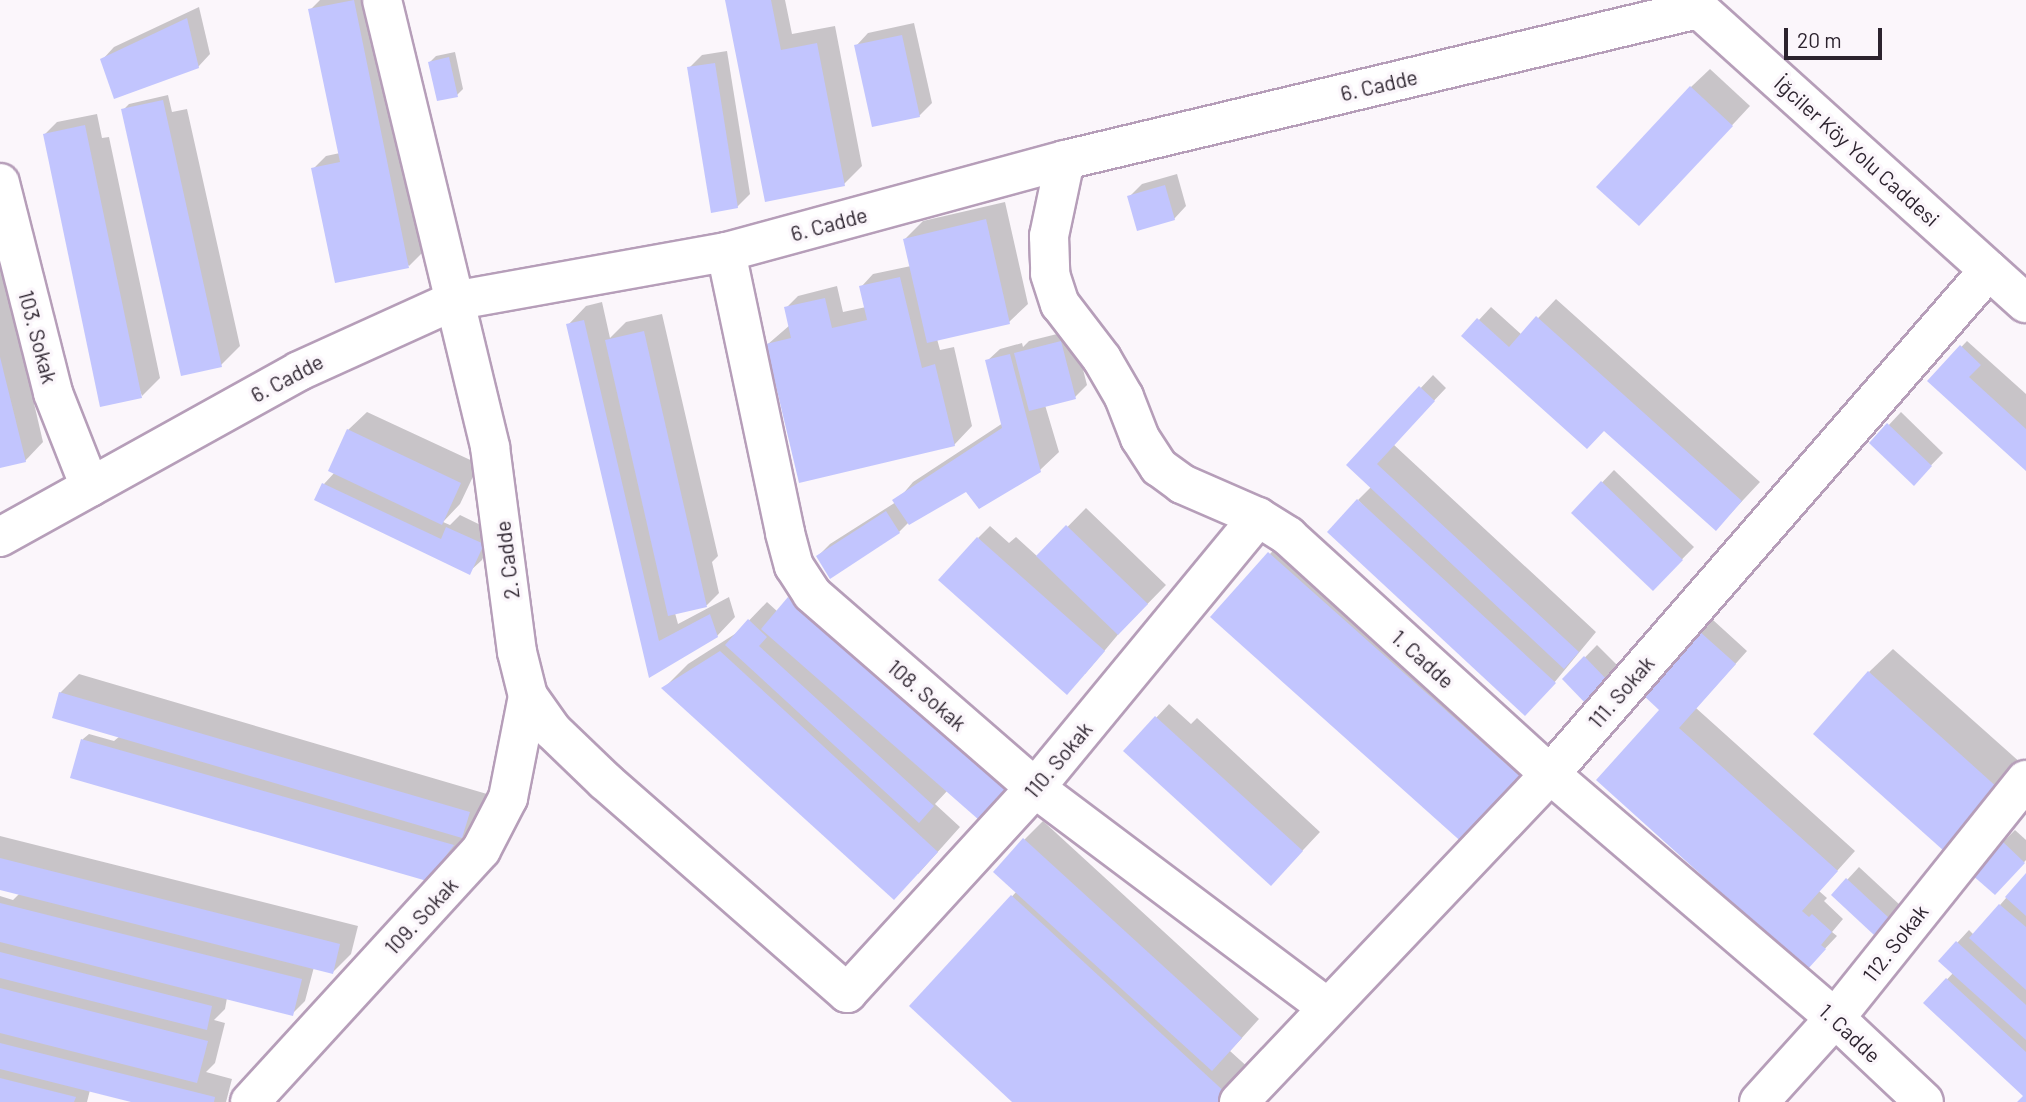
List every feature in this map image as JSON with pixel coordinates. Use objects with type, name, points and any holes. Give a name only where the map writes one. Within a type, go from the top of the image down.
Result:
[{"type":"street","name":"2. Cadde","points":[[382,0],[490,447],[517,652],[528,696],[552,730],[605,781],[847,993]]},
{"type":"street","name":"6. Cadde","points":[[0,537],[299,371],[453,301],[726,252],[1065,160],[1693,4]]},
{"type":"street","name":"İğciler Köy Yolu Caddesi","points":[[1693,4],[2026,303]]},
{"type":"street","name":"1. Cadde","points":[[1065,160],[1049,236],[1050,274],[1060,304],[1102,359],[1124,397],[1140,438],[1159,467],[1182,484],[1258,517],[1288,536],[1550,774],[1835,1018],[1924,1102]]},
{"type":"street","name":"103. Sokak","points":[[0,183],[53,393],[90,487]]},
{"type":"street","name":"108. Sokak","points":[[726,252],[794,566],[812,594],[1035,789],[1327,1007]]},
{"type":"street","name":"111. Sokak","points":[[1238,1102],[1550,774],[1989,270]]},
{"type":"street","name":"110. Sokak","points":[[847,993],[1035,789],[1258,517]]},
{"type":"street","name":"109. Sokak","points":[[250,1102],[481,850],[508,798],[528,696]]},
{"type":"street","name":"112. Sokak","points":[[1759,1102],[1835,1018],[2026,780]]},
{"type":"building","points":[[354,0],[409,268],[335,283],[311,168],[340,162],[308,9]]},
{"type":"building","points":[[725,0],[771,0],[781,50],[817,43],[845,186],[765,202]]},
{"type":"building","points":[[187,18],[199,68],[114,99],[100,59]]},
{"type":"building","points":[[902,35],[920,117],[872,127],[854,45]]},
{"type":"building","points":[[449,57],[458,97],[437,101],[428,62]]},
{"type":"building","points":[[715,63],[738,208],[711,213],[687,67]]},
{"type":"building","points":[[1690,86],[1733,126],[1639,226],[1596,187]]},
{"type":"building","points":[[163,100],[222,367],[181,376],[121,109]]},
{"type":"building","points":[[85,125],[142,398],[100,407],[43,134]]},
{"type":"building","points":[[1165,185],[1175,220],[1137,231],[1127,196]]},
{"type":"building","points":[[986,219],[1010,324],[927,343],[903,239]]},
{"type":"building","points":[[900,277],[922,368],[935,364],[955,446],[799,483],[766,344],[791,338],[784,307],[825,298],[832,328],[867,320],[859,286]]},
{"type":"building","points":[[1536,316],[1742,501],[1716,531],[1604,431],[1587,449],[1461,336],[1477,318],[1509,347]]},
{"type":"building","points":[[584,320],[659,641],[710,614],[718,637],[649,678],[566,324]]},
{"type":"building","points":[[644,331],[707,607],[668,616],[605,340]]},
{"type":"building","points":[[1061,341],[1076,399],[1029,411],[1014,353]]},
{"type":"building","points":[[1960,345],[1981,365],[1969,377],[2026,429],[2026,471],[1927,381]]},
{"type":"building","points":[[1010,354],[1041,472],[979,509],[966,492],[909,525],[892,500],[1002,428],[985,360]]},
{"type":"building","points":[[0,357],[26,462],[0,468]]},
{"type":"building","points":[[1419,386],[1435,401],[1377,464],[1579,652],[1564,669],[1346,465]]},
{"type":"building","points":[[1887,423],[1932,466],[1914,486],[1869,443]]},
{"type":"building","points":[[347,429],[461,483],[442,525],[328,471]]},
{"type":"building","points":[[1601,481],[1683,560],[1653,591],[1571,513]]},
{"type":"building","points":[[322,483],[441,539],[446,527],[484,544],[470,575],[314,500]]},
{"type":"building","points":[[1357,499],[1556,683],[1525,716],[1327,532]]},
{"type":"building","points":[[886,511],[900,533],[830,579],[816,556]]},
{"type":"building","points":[[1066,525],[1148,604],[1118,635],[1036,556]]},
{"type":"building","points":[[977,537],[1105,651],[1067,695],[938,580]]},
{"type":"building","points":[[1268,552],[1524,780],[1466,846],[1210,617]]},
{"type":"building","points":[[788,597],[1006,788],[979,820],[761,629]]},
{"type":"building","points":[[748,619],[767,637],[759,646],[934,806],[919,823],[725,645]]},
{"type":"building","points":[[1699,631],[1736,664],[1679,728],[1838,871],[1802,911],[1809,917],[1812,914],[1832,932],[1821,945],[1826,949],[1807,970],[1596,780],[1659,710],[1642,694]]},
{"type":"building","points":[[720,651],[938,852],[894,900],[661,688]]},
{"type":"building","points":[[1584,656],[1610,683],[1588,706],[1562,679]]},
{"type":"building","points":[[1868,671],[1999,789],[1944,851],[1813,734]]},
{"type":"building","points":[[59,692],[470,812],[462,838],[52,718]]},
{"type":"building","points":[[1155,716],[1303,851],[1271,886],[1123,751]]},
{"type":"building","points":[[81,739],[454,845],[427,881],[70,778]]},
{"type":"building","points":[[1023,838],[1242,1038],[1212,1071],[993,872]]},
{"type":"building","points":[[2002,841],[2025,863],[1995,895],[1971,874]]},
{"type":"building","points":[[0,858],[340,944],[333,974],[0,890]]},
{"type":"building","points":[[2026,873],[2026,916],[2005,897]]},
{"type":"building","points":[[1846,878],[1889,918],[1874,935],[1831,895]]},
{"type":"building","points":[[1011,895],[1228,1095],[1222,1102],[1012,1102],[909,1006]]},
{"type":"building","points":[[0,903],[302,979],[293,1016],[0,942]]},
{"type":"building","points":[[1999,904],[2026,927],[2026,990],[1969,938]]},
{"type":"building","points":[[1956,941],[2026,1005],[2026,1040],[1938,961]]},
{"type":"building","points":[[0,952],[212,1006],[207,1030],[0,978]]},
{"type":"building","points":[[1946,978],[2026,1052],[2026,1102],[2017,1102],[2023,1096],[1923,1003]]},
{"type":"building","points":[[0,988],[208,1041],[197,1083],[0,1033]]},
{"type":"building","points":[[0,1043],[215,1097],[214,1102],[131,1102],[0,1069]]},
{"type":"building","points":[[0,1078],[76,1097],[74,1102],[0,1102]]}]
